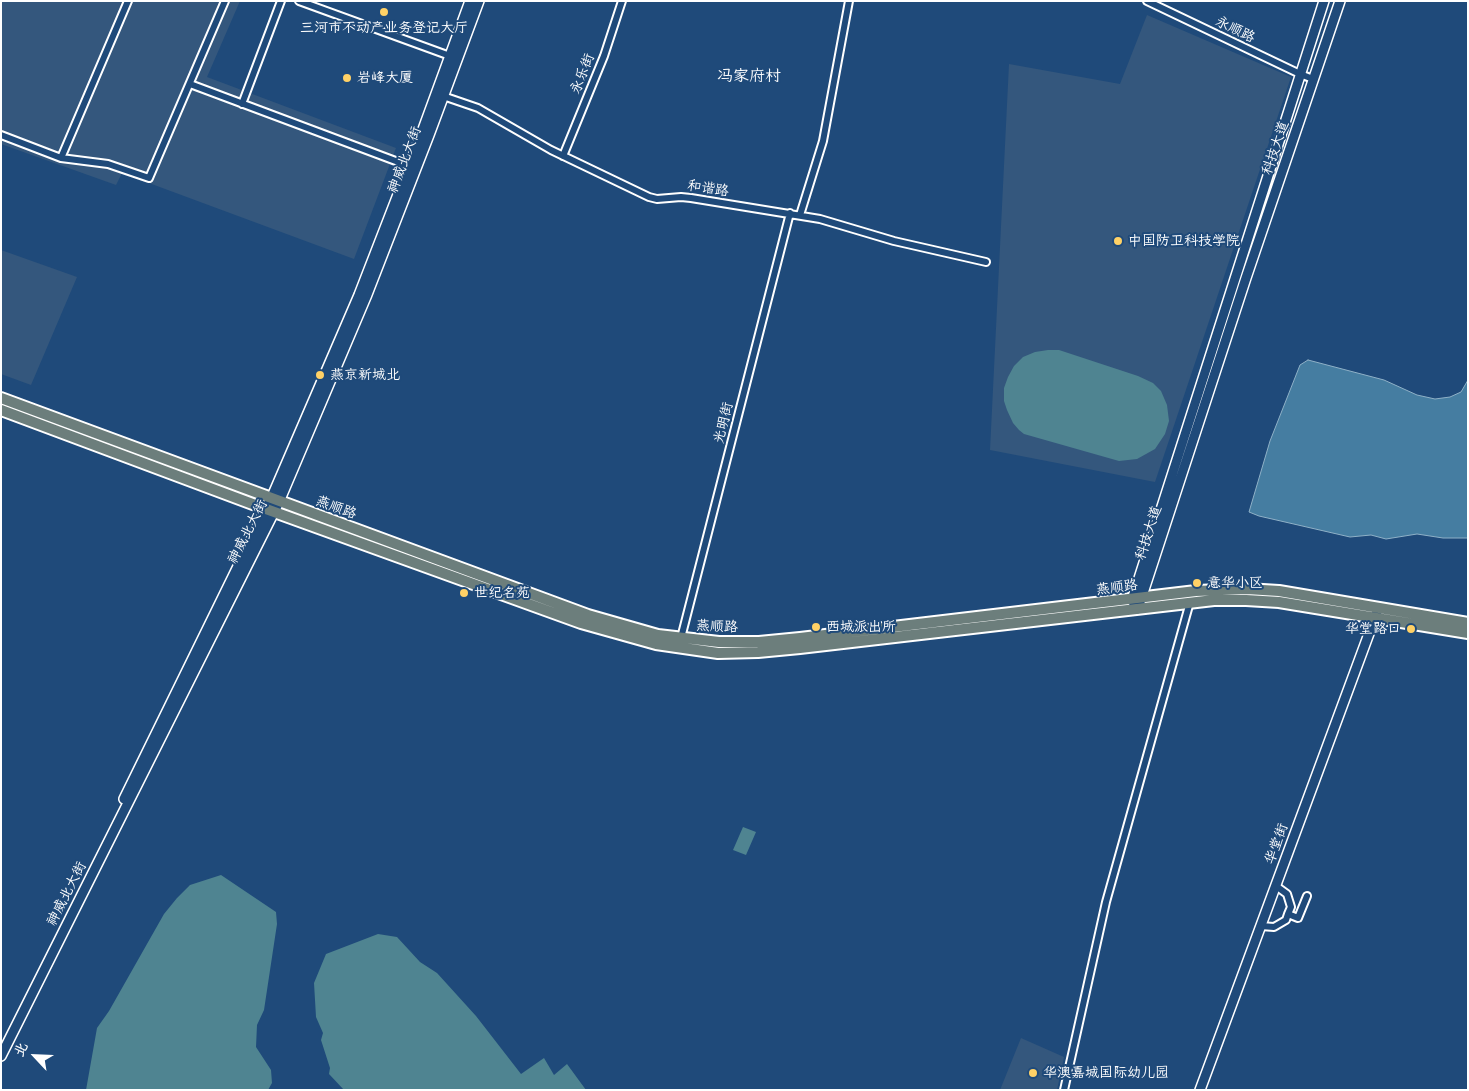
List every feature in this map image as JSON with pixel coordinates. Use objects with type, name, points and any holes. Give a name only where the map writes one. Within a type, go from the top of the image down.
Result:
[{"type":"main road","name":"燕顺路","points":[[1,398],[588,615],[658,635],[719,642],[759,642],[1137,602],[1214,600],[1278,602],[1468,633]]},
{"type":"main road","name":"燕顺路","points":[[1,410],[580,623],[656,644],[718,653],[758,652],[800,648],[1137,602],[1196,592],[1247,589],[1279,591],[1378,606],[1468,623]]},
{"type":"street","points":[[61,158],[128,1]]},
{"type":"street","points":[[1,135],[61,158],[108,164],[149,178],[225,1]]},
{"type":"street","points":[[242,104],[281,1]]},
{"type":"street","points":[[300,1],[450,56]]},
{"type":"street","name":"神威北大街","points":[[275,500],[359,295],[470,1]]},
{"type":"street","name":"神威北大街","points":[[1,1043],[275,500],[366,297],[479,1]]},
{"type":"street","name":"永乐街","points":[[563,156],[604,56],[622,1]]},
{"type":"street","points":[[800,215],[822,141],[848,1]]},
{"type":"street","name":"永顺路","points":[[1147,1],[1313,79]]},
{"type":"street","name":"科技大道","points":[[1137,602],[1324,1]]},
{"type":"street","name":"科技大道","points":[[1137,602],[1340,1]]},
{"type":"street","points":[[190,84],[409,166]]},
{"type":"street","name":"和谐路","points":[[443,96],[478,108],[563,156],[649,197],[657,199],[691,198],[790,213],[820,219],[894,241],[986,262]]},
{"type":"street","name":"光明街","points":[[681,638],[790,213]]},
{"type":"street","name":"神威北大街","points":[[1,1056],[270,510]]},
{"type":"street","points":[[1064,1090],[1106,902],[1190,602]]},
{"type":"street","name":"华堂街","points":[[1200,1090],[1376,617],[1378,606]]},
{"type":"street","points":[[1261,926],[1274,928],[1286,920],[1291,907],[1287,894],[1276,886]]},
{"type":"street","points":[[1288,914],[1298,918],[1307,896]]},
{"type":"shaded area","points":[[1,1],[240,1],[207,77],[396,148],[354,259],[122,173],[116,185],[1,144]]},
{"type":"shaded area","name":"中国防卫科技学院","points":[[1147,15],[1291,77],[1155,482],[990,450],[1009,64],[1120,84]]},
{"type":"shaded area","points":[[1,250],[77,277],[31,385],[1,374]]},
{"type":"shaded area","points":[[1308,360],[1384,380],[1417,395],[1435,399],[1450,397],[1461,392],[1468,380],[1468,538],[1443,538],[1417,534],[1386,539],[1371,535],[1350,537],[1249,512],[1270,441],[1300,365]]},
{"type":"shaded area","name":"华澳嘉城国际幼儿园","points":[[1021,1038],[1064,1057],[1057,1090],[1000,1090]]},
{"type":"green space","points":[[1059,350],[1138,376],[1153,383],[1161,391],[1167,405],[1169,421],[1165,434],[1155,449],[1137,459],[1119,461],[1024,434],[1019,430],[1013,423],[1007,410],[1004,401],[1004,388],[1014,366],[1023,357],[1035,352]]},
{"type":"green space","points":[[743,827],[756,832],[746,855],[733,850]]},
{"type":"green space","points":[[221,875],[276,912],[277,924],[264,1010],[257,1025],[256,1047],[271,1070],[272,1083],[268,1090],[86,1090],[97,1028],[109,1011],[164,914],[190,885]]},
{"type":"green space","points":[[378,934],[397,937],[420,962],[437,973],[476,1016],[521,1074],[544,1058],[554,1075],[567,1064],[586,1090],[344,1090],[329,1074],[330,1068],[321,1040],[323,1033],[316,1017],[314,983],[326,954]]},
{"type":"place","name":"三河市不动产业务登记大厅","points":[[384,12]]},
{"type":"place","name":"岩峰大厦","points":[[347,78]]},
{"type":"place","name":"中国防卫科技学院","points":[[1118,241]]},
{"type":"place","name":"燕京新城北","points":[[320,375]]},
{"type":"place","name":"意华小区","points":[[1197,583]]},
{"type":"place","name":"世纪名苑","points":[[464,593]]},
{"type":"place","name":"西城派出所","points":[[816,627]]},
{"type":"place","name":"华堂路口","points":[[1411,629]]},
{"type":"place","name":"华澳嘉城国际幼儿园","points":[[1033,1073]]},
{"type":"district","name":"冯家府村","points":[[749,77]]}]
